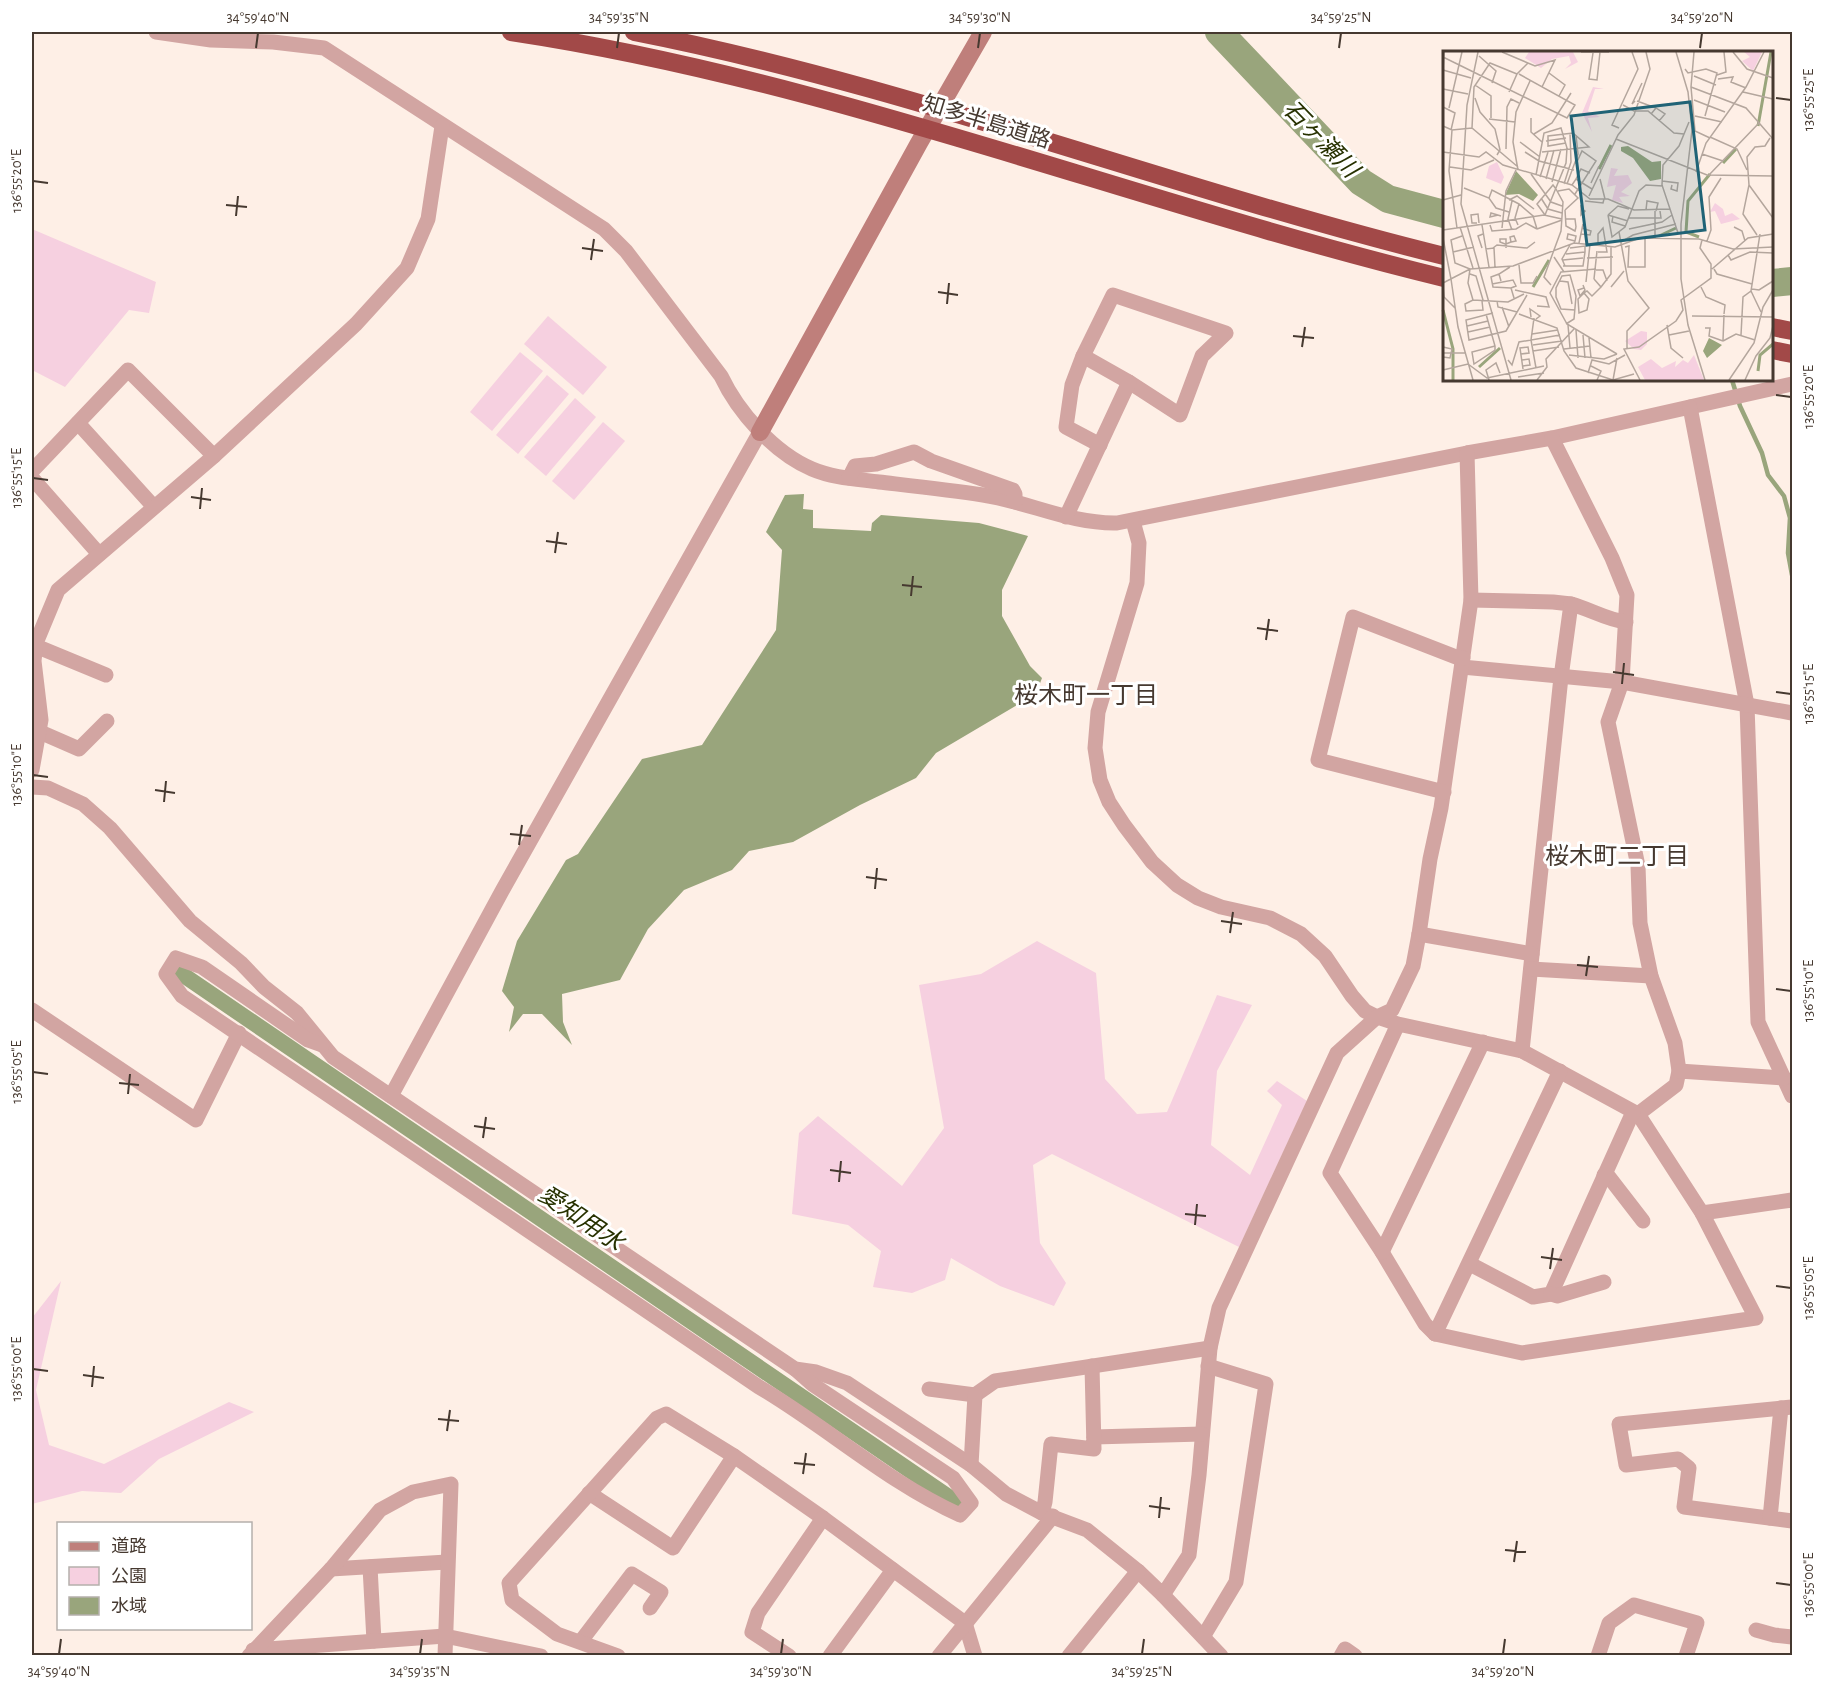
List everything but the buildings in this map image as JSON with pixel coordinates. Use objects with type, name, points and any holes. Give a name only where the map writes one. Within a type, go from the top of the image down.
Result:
[{"type":"highway","name":"知多半島道路","points":[[511,32],[671,61],[808,94],[1260,229],[1443,278]]},
{"type":"highway","name":"知多半島道路","points":[[634,32],[816,74],[1254,204],[1443,256]]},
{"type":"highway","points":[[1773,327],[1792,331]]},
{"type":"highway","points":[[1773,350],[1792,354]]},
{"type":"street","points":[[156,32],[324,48],[604,229],[626,251],[721,376],[732,398],[760,432],[791,457],[810,468],[849,478],[983,495],[1066,517],[1102,523],[1133,521],[1467,453],[1552,438],[1792,384]]},
{"type":"street","points":[[391,1096],[502,891],[760,432],[930,122],[983,32]]},
{"type":"street","points":[[32,770],[40,732],[34,647],[58,590],[214,456],[356,324],[407,268],[428,219],[442,126]]},
{"type":"street","points":[[1083,356],[1180,415],[1202,356],[1226,333],[1113,295],[1083,356],[1071,385],[1066,427],[1100,445]]},
{"type":"street","points":[[32,471],[128,370],[214,456]]},
{"type":"street","points":[[1066,517],[1129,382]]},
{"type":"street","points":[[1690,406],[1747,705],[1758,1022],[1792,1096]]},
{"type":"street","points":[[78,423],[154,507]]},
{"type":"street","points":[[1551,1294],[1604,1175],[1635,1113],[1676,1085],[1679,1071],[1675,1043],[1651,976],[1640,923],[1638,866],[1608,722],[1622,682],[1627,595],[1612,558],[1552,438]]},
{"type":"street","points":[[849,478],[855,466],[876,464],[914,452],[931,461],[1013,490],[1015,502]]},
{"type":"street","points":[[1163,1595],[1189,1555],[1210,1348],[1219,1308],[1337,1053],[1377,1017],[1392,1010],[1413,966],[1430,859],[1444,792],[1471,600],[1467,453]]},
{"type":"street","points":[[32,478],[99,554]]},
{"type":"street","points":[[1133,521],[1139,543],[1137,583],[1095,726],[1095,748],[1097,771],[1109,802],[1152,862],[1177,885],[1209,902],[1270,918],[1301,934],[1325,956],[1365,1011],[1398,1024],[1522,1051],[1635,1113],[1702,1213],[1756,1318],[1522,1353],[1435,1334],[1425,1324],[1382,1252],[1330,1173],[1398,1024]]},
{"type":"street","points":[[1471,600],[1571,604],[1586,608],[1613,621],[1626,622]]},
{"type":"street","points":[[1522,1051],[1571,604]]},
{"type":"street","points":[[1444,792],[1318,760],[1353,617],[1456,657],[1463,663],[1622,682],[1792,713]]},
{"type":"street","points":[[34,647],[106,675]]},
{"type":"street","points":[[40,732],[79,748],[107,721]]},
{"type":"street","points":[[32,787],[48,788],[83,804],[110,828],[190,921],[297,1013],[324,1046],[333,1057],[795,1368],[812,1384],[953,1478],[971,1503],[960,1515],[933,1503],[862,1457],[182,996],[166,974],[176,958],[202,967],[308,1040],[324,1046]]},
{"type":"street","points":[[1419,934],[1532,962],[1651,976]]},
{"type":"street","points":[[32,1010],[196,1120],[239,1033]]},
{"type":"street","points":[[1382,1252],[1483,1042]]},
{"type":"street","points":[[1435,1334],[1560,1071]]},
{"type":"street","points":[[1679,1071],[1784,1078]]},
{"type":"street","points":[[1604,1175],[1609,1177],[1643,1221]]},
{"type":"street","points":[[1702,1213],[1792,1200]]},
{"type":"street","points":[[1470,1264],[1533,1297],[1551,1294],[1557,1296],[1604,1282]]},
{"type":"street","points":[[929,1389],[975,1395],[995,1381],[1210,1348]]},
{"type":"street","points":[[939,1656],[1047,1514],[1045,1502],[1051,1444],[1094,1449],[1092,1366]]},
{"type":"street","points":[[1203,1637],[1236,1582],[1266,1384],[1208,1366]]},
{"type":"street","points":[[795,1368],[816,1372],[847,1383],[971,1465],[1006,1494],[1087,1530],[1138,1571],[1221,1656]]},
{"type":"street","points":[[971,1465],[975,1395]]},
{"type":"street","points":[[1770,1518],[1787,1408],[1619,1424],[1626,1465],[1678,1459],[1689,1468],[1684,1507],[1792,1521]]},
{"type":"street","points":[[618,1656],[557,1634],[512,1600],[509,1583],[657,1418],[666,1414],[734,1456],[823,1518],[965,1623],[975,1656]]},
{"type":"street","points":[[1094,1437],[1202,1434]]},
{"type":"street","points":[[589,1492],[673,1548],[734,1456]]},
{"type":"street","points":[[251,1653],[331,1569],[380,1510],[414,1492],[451,1484],[445,1656]]},
{"type":"street","points":[[789,1656],[752,1632],[758,1613],[823,1518]]},
{"type":"street","points":[[331,1569],[447,1562]]},
{"type":"street","points":[[369,1567],[374,1641]]},
{"type":"street","points":[[830,1656],[893,1570]]},
{"type":"street","points":[[1069,1656],[1138,1571]]},
{"type":"street","points":[[581,1641],[632,1574],[661,1592],[650,1608]]},
{"type":"street","points":[[1598,1656],[1609,1623],[1634,1605],[1697,1623],[1686,1656]]},
{"type":"street","points":[[1756,1630],[1792,1637]]},
{"type":"street","points":[[251,1653],[446,1636],[542,1656]]},
{"type":"street","points":[[1341,1656],[1345,1649],[1355,1656]]},
{"type":"green space","points":[[32,229],[156,282],[149,313],[129,310],[65,387],[32,370]]},
{"type":"green space","points":[[548,316],[607,367],[583,395],[524,344]]},
{"type":"green space","points":[[520,352],[543,371],[492,431],[470,412]]},
{"type":"green space","points":[[547,375],[569,394],[518,454],[496,435]]},
{"type":"green space","points":[[575,398],[596,417],[546,476],[524,457]]},
{"type":"green space","points":[[603,422],[625,441],[574,500],[552,481]]},
{"type":"green space","points":[[1037,941],[1096,973],[1105,1079],[1137,1114],[1167,1112],[1217,995],[1252,1005],[1217,1071],[1211,1145],[1250,1175],[1282,1105],[1267,1091],[1277,1081],[1307,1101],[1239,1247],[1052,1154],[1033,1165],[1040,1243],[1066,1283],[1054,1306],[1000,1286],[951,1258],[945,1280],[912,1293],[873,1287],[881,1251],[848,1225],[792,1214],[799,1133],[818,1116],[902,1186],[944,1128],[919,985],[981,974]]},
{"type":"green space","points":[[61,1281],[36,1390],[49,1445],[104,1464],[229,1402],[254,1412],[159,1459],[121,1493],[82,1491],[32,1504],[32,1318]]},
{"type":"water","points":[[804,494],[803,509],[813,510],[813,528],[871,531],[872,523],[881,515],[979,523],[1028,536],[1002,590],[1002,616],[1030,666],[1042,678],[1036,694],[936,753],[916,778],[860,805],[793,842],[749,851],[732,870],[684,890],[648,929],[620,980],[562,994],[563,1022],[572,1045],[542,1014],[523,1014],[509,1032],[514,1007],[502,991],[517,941],[566,860],[578,854],[642,759],[702,745],[776,630],[782,550],[766,532],[785,495]]},
{"type":"waterway","name":"石ヶ瀬川","points":[[1219,32],[1361,182],[1388,199],[1443,214]]},
{"type":"waterway","name":"石ヶ瀬川","points":[[1773,283],[1792,281]]},
{"type":"waterway","points":[[1732,381],[1740,406],[1762,453],[1768,475],[1784,496],[1790,518],[1788,553],[1792,575]]},
{"type":"waterway","name":"愛知用水","points":[[173,968],[962,1506]]},
{"type":"district","name":"桜木町一丁目","points":[[1086,695]]},
{"type":"district","name":"桜木町二丁目","points":[[1617,856]]}]
